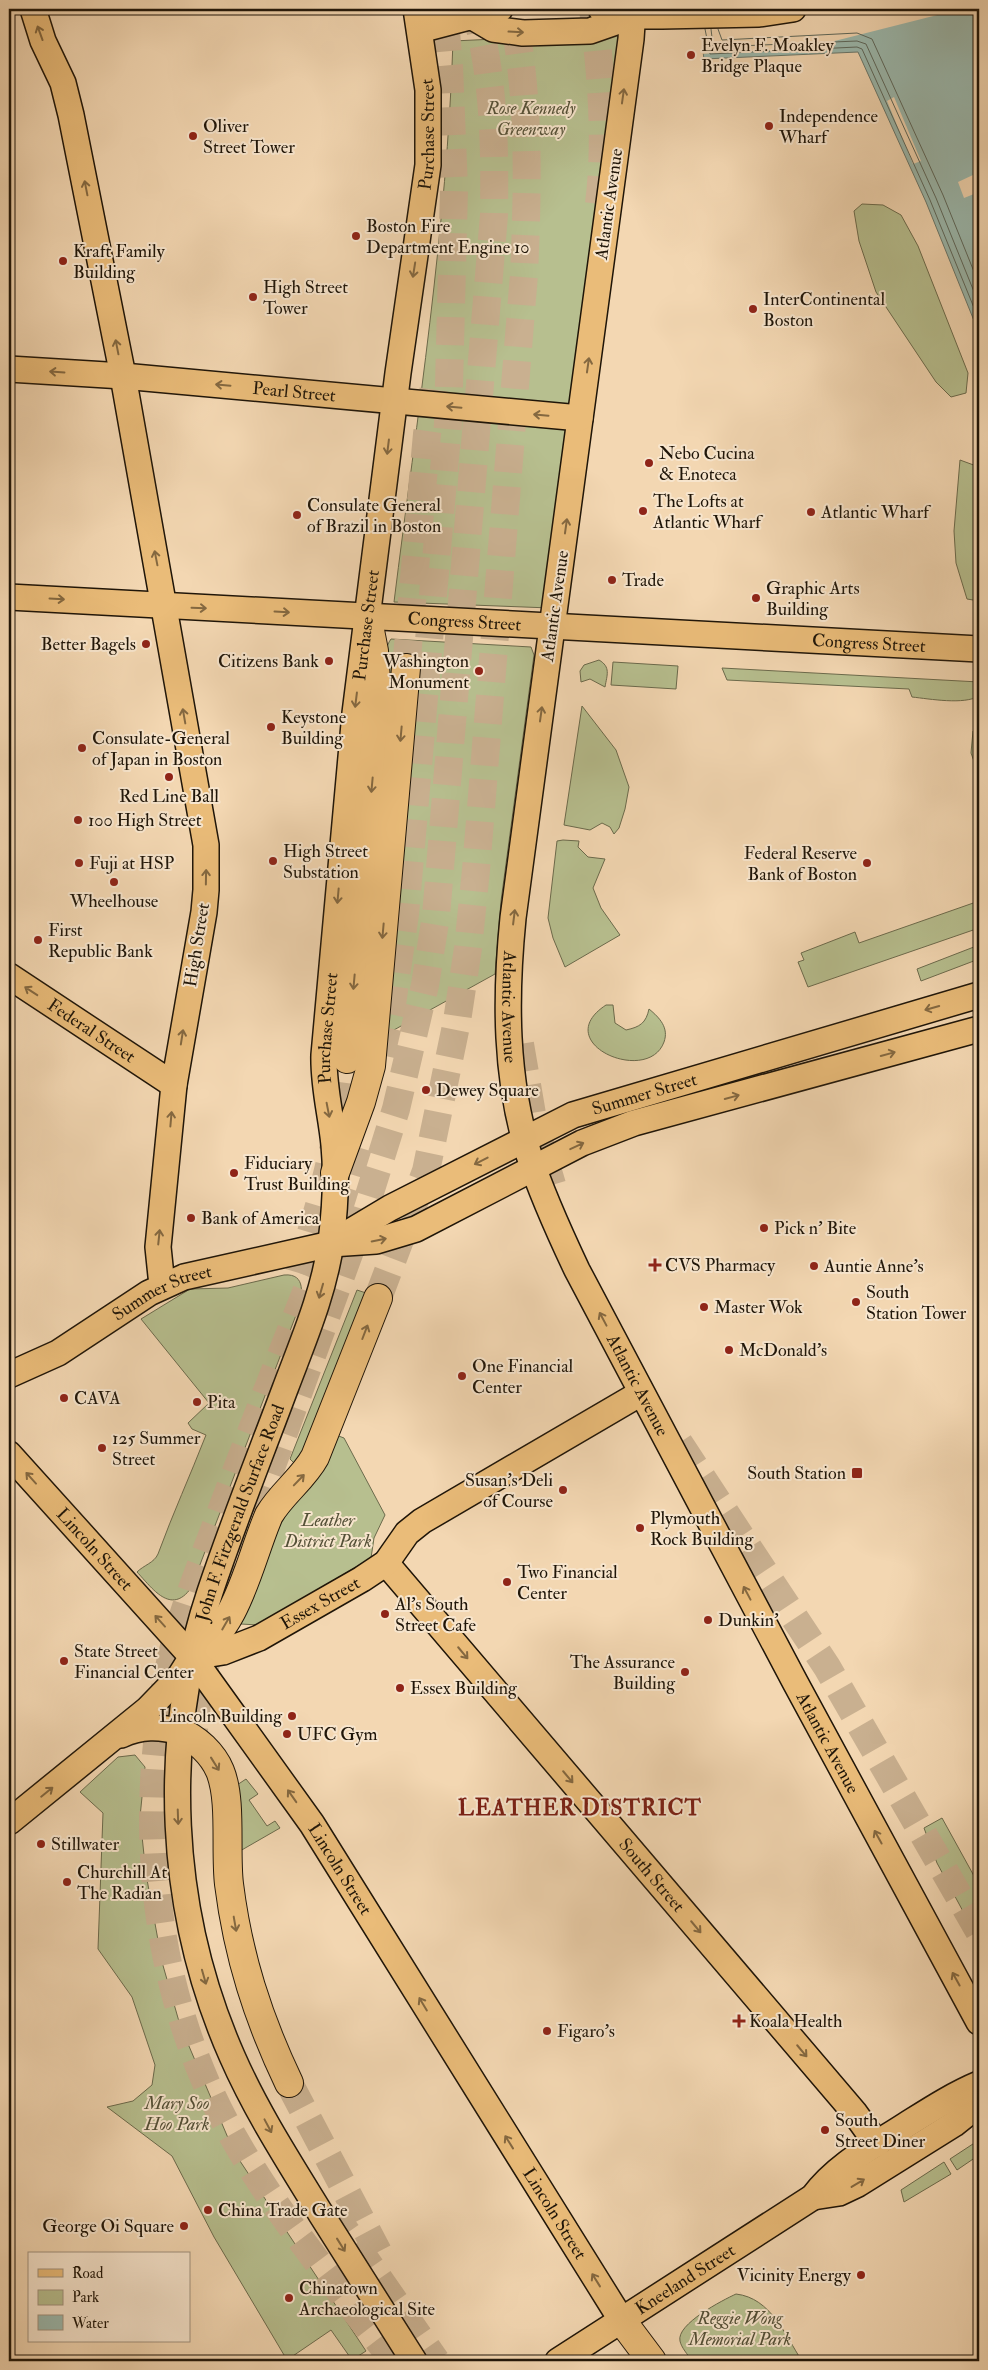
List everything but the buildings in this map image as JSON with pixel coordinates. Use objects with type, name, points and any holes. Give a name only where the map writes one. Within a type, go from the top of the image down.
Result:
[{"type":"highway","points":[[348,1059],[378,712],[374,651],[367,615]]},
{"type":"highway","points":[[336,1173],[362,1102],[371,1066],[406,668]]},
{"type":"highway","points":[[192,1657],[208,1646],[224,1626],[269,1515],[278,1502],[304,1474],[315,1456],[378,1298]]},
{"type":"highway","points":[[180,1732],[200,1745],[214,1760],[220,1771],[225,1797],[229,1883],[241,1958],[254,2001],[289,2083]]},
{"type":"highway","points":[[622,2321],[652,2361]]},
{"type":"main road","name":"High Street","points":[[33,9],[43,41],[63,83],[70,108],[123,376],[203,825],[207,866],[204,912],[174,1085],[158,1247],[160,1276],[164,1285]]},
{"type":"main road","points":[[418,19],[500,9]]},
{"type":"main road","points":[[601,9],[683,16],[759,14],[793,9]]},
{"type":"main road","points":[[471,12],[493,29],[523,33],[590,31],[631,11]]},
{"type":"main road","name":"Atlantic Avenue","points":[[631,11],[553,626],[513,918],[508,971],[510,1052],[515,1094],[525,1139],[534,1168],[570,1254],[641,1393],[979,2022]]},
{"type":"main road","name":"Purchase Street","points":[[331,1244],[336,1173],[333,1137],[324,1081],[324,1055],[351,750],[394,401],[428,165],[429,106],[418,19]]},
{"type":"main road","name":"Pearl Street","points":[[9,369],[123,376],[580,418]]},
{"type":"main road","name":"Congress Street","points":[[9,597],[979,649]]},
{"type":"main road","name":"Federal Street","points":[[9,976],[174,1085]]},
{"type":"main road","name":"Summer Street","points":[[331,1244],[373,1217],[573,1115],[979,995]]},
{"type":"main road","name":"Summer Street","points":[[10,1377],[58,1353],[90,1334],[129,1305],[164,1285],[201,1272],[331,1244],[376,1241],[402,1234],[582,1143],[634,1123],[979,1029]]},
{"type":"main road","name":"John F. Fitzgerald Surface Road","points":[[331,1244],[318,1300],[219,1566],[192,1657],[180,1732],[178,1795],[184,1878],[194,1943],[220,2028],[237,2066],[274,2138],[414,2361]]},
{"type":"main road","name":"Essex Street","points":[[192,1657],[223,1652],[259,1638],[362,1579],[386,1563],[407,1533],[422,1521],[641,1393]]},
{"type":"main road","name":"Lincoln Street","points":[[9,1454],[192,1657],[336,1860],[443,2037],[622,2321]]},
{"type":"main road","name":"South Street","points":[[386,1563],[854,2112],[876,2144]]},
{"type":"main road","points":[[9,1822],[110,1741],[169,1689],[192,1657]]},
{"type":"main road","points":[[110,1741],[128,1732],[144,1728],[161,1728],[180,1732]]},
{"type":"main road","name":"Kneeland Street","points":[[558,2361],[813,2197],[835,2172],[876,2144],[946,2100],[979,2084]]},
{"type":"main road","name":"Kneeland Street","points":[[813,2197],[839,2193],[858,2184],[960,2119],[979,2104]]},
{"type":"green space","name":"Rose Kennedy Greenway","points":[[623,33],[550,608],[394,602],[438,252],[450,111],[453,41]]},
{"type":"green space","points":[[862,204],[883,205],[901,215],[918,246],[968,373],[966,393],[951,397],[936,382],[876,292],[859,241],[854,211]]},
{"type":"green space","points":[[960,460],[979,467],[979,601],[967,599],[956,563],[954,531]]},
{"type":"green space","points":[[391,639],[531,647],[534,655],[501,901],[495,974],[383,1036],[390,706],[385,662]]},
{"type":"green space","points":[[599,660],[607,668],[605,687],[590,679],[581,682],[580,671],[584,665]]},
{"type":"green space","points":[[613,662],[678,666],[676,689],[611,685]]},
{"type":"green space","points":[[722,668],[979,682],[979,696],[973,699],[947,701],[912,697],[909,689],[727,680]]},
{"type":"green space","points":[[582,706],[616,750],[629,787],[619,828],[614,834],[610,827],[602,823],[590,830],[564,825]]},
{"type":"green space","points":[[979,730],[979,775],[971,753],[973,731]]},
{"type":"green space","points":[[557,841],[579,841],[578,847],[588,857],[605,859],[593,888],[601,908],[620,935],[565,967],[553,938],[548,918]]},
{"type":"green space","points":[[979,901],[979,928],[808,987],[798,962],[804,960],[801,953],[855,932],[859,943]]},
{"type":"green space","points":[[979,945],[979,959],[921,981],[917,969]]},
{"type":"green space","points":[[606,1005],[613,1005],[615,1023],[626,1030],[642,1024],[649,1009],[657,1016],[664,1028],[665,1037],[664,1042],[655,1055],[640,1060],[623,1060],[607,1054],[595,1045],[588,1033],[591,1019]]},
{"type":"green space","points":[[291,1275],[300,1282],[301,1298],[298,1310],[191,1588],[184,1596],[176,1600],[169,1599],[155,1591],[137,1572],[154,1560],[158,1554],[206,1435],[192,1429],[188,1423],[209,1403],[141,1319],[190,1289],[228,1288]]},
{"type":"green space","points":[[357,1290],[366,1293],[304,1450],[294,1463],[290,1459]]},
{"type":"green space","name":"Leather District Park","points":[[336,1435],[344,1438],[385,1515],[374,1538],[371,1558],[258,1625],[241,1624],[275,1527],[310,1480],[314,1483]]},
{"type":"green space","name":"Mary Soo Hoo Park","points":[[135,1755],[145,1767],[140,1817],[146,1874],[162,1962],[180,2025],[234,2152],[366,2351],[352,2360],[331,2330],[287,2360],[214,2237],[172,2156],[107,2107],[133,2101],[152,2085],[155,2065],[132,1997],[98,1949],[103,1813],[80,1792],[118,1757]]},
{"type":"green space","points":[[246,1779],[258,1794],[249,1800],[267,1826],[275,1821],[280,1828],[240,1851],[237,1785]]},
{"type":"green space","points":[[942,1818],[979,1885],[979,1941],[937,1863],[924,1828]]},
{"type":"green space","points":[[979,2140],[979,2155],[957,2170],[950,2159]]},
{"type":"green space","points":[[944,2162],[951,2174],[904,2202],[901,2190]]},
{"type":"green space","name":"Reggie Wong Memorial Park","points":[[736,2294],[748,2297],[768,2310],[783,2329],[802,2361],[692,2361],[680,2341],[685,2327],[702,2313]]},
{"type":"water","points":[[697,9],[979,9],[979,333],[926,202],[858,52],[704,59]]},
{"type":"pier","points":[[694,9],[961,9],[807,48],[700,54]]},
{"type":"pier","points":[[894,97],[921,161],[913,164],[887,101]]},
{"type":"pier","points":[[973,175],[979,192],[964,198],[958,182]]},
{"type":"tunnel","points":[[381,1055],[391,1011],[405,914],[448,424],[454,189],[449,66],[444,9]]},
{"type":"tunnel","points":[[191,1755],[198,1696],[219,1611],[362,1218],[396,1109],[425,985],[436,916],[494,215],[494,163],[490,85],[475,9]]},
{"type":"tunnel","points":[[378,1298],[426,1171],[457,1021],[468,948],[476,870],[524,274],[527,174],[525,108],[518,42],[512,9]]},
{"type":"tunnel","points":[[593,9],[603,131],[599,204]]},
{"type":"tunnel","points":[[406,668],[427,434],[434,386]]},
{"type":"tunnel","points":[[520,1044],[533,1120],[552,1185]]},
{"type":"tunnel","points":[[299,1273],[321,1199],[337,1133],[347,1059]]},
{"type":"tunnel","points":[[337,1214],[362,1134]]},
{"type":"tunnel","points":[[322,1252],[231,1484],[190,1593],[178,1632],[168,1672],[158,1731],[154,1792],[154,1852],[159,1912],[170,1972],[186,2030],[208,2086],[235,2140],[271,2198],[394,2361]]},
{"type":"tunnel","points":[[679,1443],[827,1667],[979,1931]]},
{"type":"tunnel","points":[[289,2083],[378,2252]]},
{"type":"tunnel","points":[[331,2210],[436,2361]]},
{"type":"place","name":"Evelyn F. Moakley Bridge Plaque","points":[[691,55]]},
{"type":"place","name":"Independence Wharf","points":[[769,126]]},
{"type":"place","name":"Oliver Street Tower","points":[[193,136]]},
{"type":"place","name":"Boston Fire Department Engine 10","points":[[356,236]]},
{"type":"place","name":"Kraft Family Building","points":[[63,261]]},
{"type":"place","name":"High Street Tower","points":[[253,297]]},
{"type":"place","name":"InterContinental Boston","points":[[753,309]]},
{"type":"place","name":"Nebo Cucina & Enoteca","points":[[649,463]]},
{"type":"place","name":"The Lofts at Atlantic Wharf","points":[[643,511]]},
{"type":"place","name":"Atlantic Wharf","points":[[811,512]]},
{"type":"place","name":"Consulate General of Brazil in Boston","points":[[297,515]]},
{"type":"place","name":"Trade","points":[[612,580]]},
{"type":"place","name":"Graphic Arts Building","points":[[756,598]]},
{"type":"place","name":"Better Bagels","points":[[146,644]]},
{"type":"place","name":"Citizens Bank","points":[[329,661]]},
{"type":"place","name":"Washington Monument","points":[[479,671]]},
{"type":"place","name":"Keystone Building","points":[[271,727]]},
{"type":"place","name":"Consulate-General of Japan in Boston","points":[[82,748]]},
{"type":"place","name":"Red Line Ball","points":[[169,777]]},
{"type":"place","name":"100 High Street","points":[[78,820]]},
{"type":"place","name":"High Street Substation","points":[[273,861]]},
{"type":"place","name":"Fuji at HSP","points":[[79,863]]},
{"type":"place","name":"Federal Reserve Bank of Boston","points":[[867,863]]},
{"type":"place","name":"Wheelhouse","points":[[114,882]]},
{"type":"place","name":"First Republic Bank","points":[[38,940]]},
{"type":"place","name":"Dewey Square","points":[[426,1090]]},
{"type":"place","name":"Fiduciary Trust Building","points":[[234,1173]]},
{"type":"place","name":"Bank of America","points":[[191,1218]]},
{"type":"place","name":"Pick n’ Bite","points":[[764,1228]]},
{"type":"place","name":"CVS Pharmacy","points":[[655,1265]]},
{"type":"place","name":"Auntie Anne's","points":[[814,1266]]},
{"type":"place","name":"South Station Tower","points":[[856,1302]]},
{"type":"place","name":"Master Wok","points":[[704,1307]]},
{"type":"place","name":"McDonald's","points":[[729,1350]]},
{"type":"place","name":"One Financial Center","points":[[462,1376]]},
{"type":"place","name":"CAVA","points":[[64,1398]]},
{"type":"place","name":"Pita","points":[[197,1402]]},
{"type":"place","name":"125 Summer Street","points":[[102,1448]]},
{"type":"place","name":"South Station","points":[[857,1473]]},
{"type":"place","name":"Susan's Deli of Course","points":[[563,1490]]},
{"type":"place","name":"Plymouth Rock Building","points":[[640,1528]]},
{"type":"place","name":"Two Financial Center","points":[[507,1582]]},
{"type":"place","name":"Al's South Street Cafe","points":[[385,1614]]},
{"type":"place","name":"Dunkin'","points":[[708,1620]]},
{"type":"place","name":"State Street Financial Center","points":[[64,1661]]},
{"type":"place","name":"The Assurance Building","points":[[685,1672]]},
{"type":"place","name":"Essex Building","points":[[400,1688]]},
{"type":"place","name":"Lincoln Building","points":[[292,1716]]},
{"type":"place","name":"UFC Gym","points":[[287,1734]]},
{"type":"place","name":"Stillwater","points":[[41,1844]]},
{"type":"place","name":"Churchill At The Radian","points":[[67,1882]]},
{"type":"place","name":"Koala Health","points":[[739,2021]]},
{"type":"place","name":"Figaro's","points":[[547,2031]]},
{"type":"place","name":"South Street Diner","points":[[825,2130]]},
{"type":"place","name":"China Trade Gate","points":[[208,2210]]},
{"type":"place","name":"George Oi Square","points":[[184,2226]]},
{"type":"place","name":"Vicinity Energy","points":[[861,2275]]},
{"type":"place","name":"Chinatown Archaeological Site","points":[[289,2298]]},
{"type":"district","name":"LEATHER DISTRICT","points":[[580,1808]]}]
